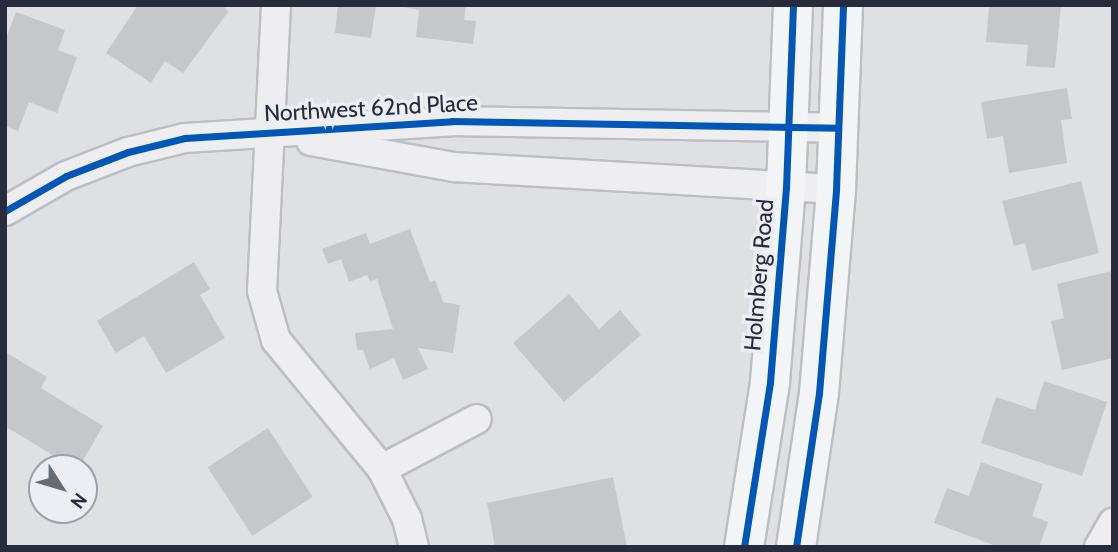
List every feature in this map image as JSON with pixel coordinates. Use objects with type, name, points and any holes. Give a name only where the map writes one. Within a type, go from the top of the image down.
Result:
[{"type":"street","points":[[276,5],[267,133],[262,291],[276,340],[382,469],[407,519],[414,547]]},
{"type":"street","name":"Holmberg Road","points":[[744,547],[770,382],[786,188],[793,5]]},
{"type":"street","points":[[796,547],[819,393],[836,189],[843,5]]},
{"type":"street","name":"Northwest 62nd Place","points":[[5,211],[66,176],[128,152],[185,138],[452,121],[838,128]]},
{"type":"street","name":"Northwest 62nd Place","points":[[267,133],[454,167],[836,189]]},
{"type":"street","points":[[382,469],[477,418]]},
{"type":"street","points":[[1099,547],[1113,523]]},
{"type":"building","points":[[138,5],[223,5],[228,12],[183,73],[165,61],[151,83],[106,53]]},
{"type":"building","points":[[338,5],[376,5],[371,38],[335,33]]},
{"type":"building","points":[[393,5],[466,5],[464,20],[476,21],[473,44],[416,37],[419,10]]},
{"type":"building","points":[[989,5],[1061,5],[1055,68],[1026,66],[1028,45],[986,42]]},
{"type":"building","points":[[16,12],[65,30],[58,50],[77,57],[57,113],[29,102],[18,131],[5,126],[5,41]]},
{"type":"building","points":[[1067,88],[1072,119],[1061,120],[1067,163],[1009,173],[1003,136],[987,139],[981,102]]},
{"type":"building","points":[[1081,181],[1099,253],[1032,271],[1025,243],[1014,246],[1002,201]]},
{"type":"building","points":[[410,229],[430,282],[435,280],[443,302],[460,305],[453,353],[418,348],[428,369],[403,380],[394,358],[370,369],[363,350],[357,350],[355,333],[393,329],[377,279],[370,281],[367,275],[349,282],[341,259],[328,264],[322,249],[366,233],[370,244]]},
{"type":"building","points":[[194,262],[210,289],[200,295],[225,338],[166,373],[144,336],[116,353],[97,321]]},
{"type":"building","points":[[1112,271],[1113,358],[1062,370],[1051,321],[1064,318],[1057,284]]},
{"type":"building","points":[[569,294],[599,329],[620,310],[641,335],[564,402],[513,343]]},
{"type":"building","points":[[5,352],[47,377],[41,388],[103,426],[87,454],[51,454],[8,428],[5,432]]},
{"type":"building","points":[[1044,381],[1107,402],[1082,476],[981,443],[996,397],[1035,410]]},
{"type":"building","points":[[268,428],[313,497],[252,536],[208,467]]},
{"type":"building","points":[[981,462],[1043,484],[1032,516],[1048,522],[1039,547],[999,547],[934,523],[947,488],[969,496]]},
{"type":"building","points":[[613,477],[627,547],[495,547],[487,503]]},
{"type":"cycle path","points":[[744,547],[770,382],[786,188],[793,5]]},
{"type":"cycle path","points":[[796,547],[819,393],[836,189],[843,5]]},
{"type":"cycle path","points":[[5,211],[66,176],[128,152],[185,138],[452,121],[838,128]]}]
